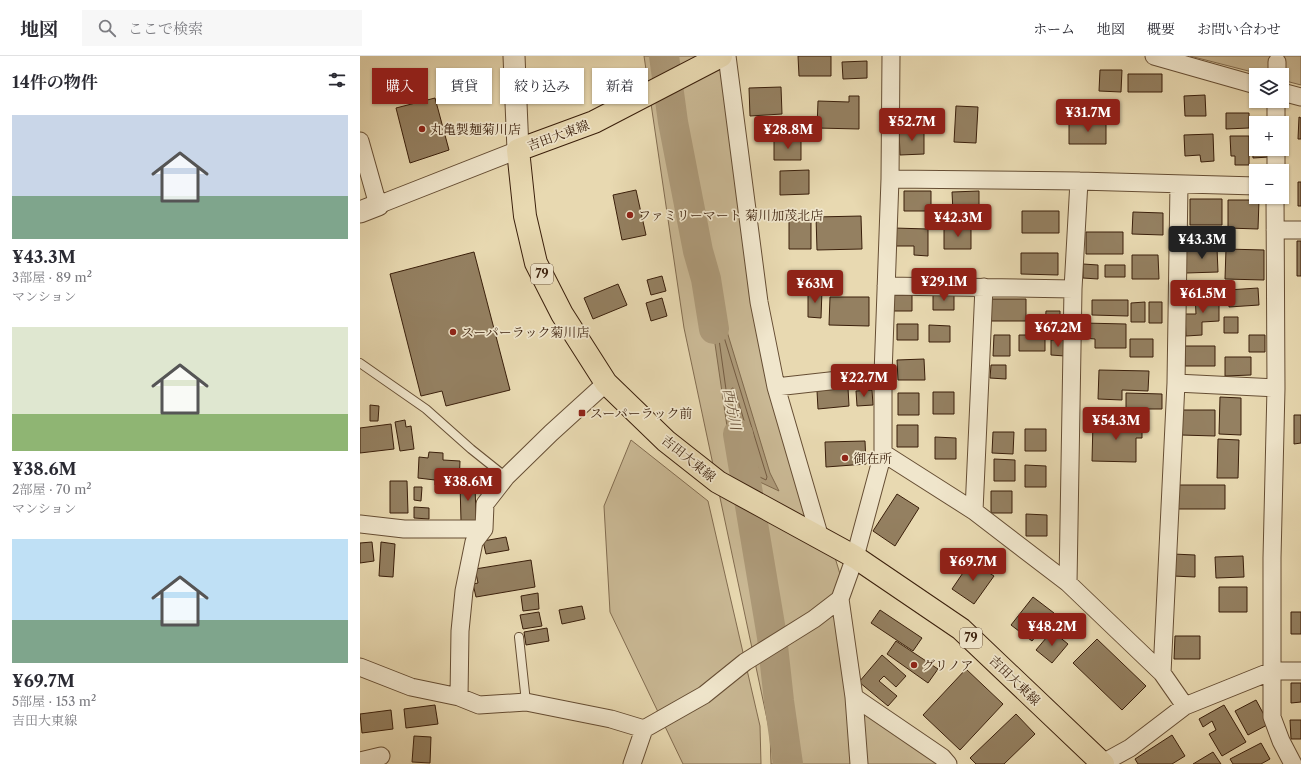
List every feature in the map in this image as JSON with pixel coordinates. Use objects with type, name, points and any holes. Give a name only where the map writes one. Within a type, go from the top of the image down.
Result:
[{"type":"main road","name":"吉田大東線","points":[[719,58],[594,122],[518,150],[526,216],[536,263],[562,314],[606,383],[666,441],[718,482],[855,557],[962,628],[1102,764]]},
{"type":"street","points":[[360,141],[369,209],[518,150],[514,56]]},
{"type":"street","points":[[860,764],[854,697],[840,599],[855,557],[883,453],[883,375],[890,179],[891,56]]},
{"type":"street","points":[[1154,56],[1249,83]]},
{"type":"street","points":[[719,58],[759,302],[776,387],[820,538]]},
{"type":"street","points":[[1289,94],[1301,97]]},
{"type":"street","points":[[890,179],[1079,181],[1249,186]]},
{"type":"street","points":[[1068,584],[1073,289],[1079,181]]},
{"type":"street","points":[[1162,673],[1176,383],[1180,184]]},
{"type":"street","points":[[1275,204],[1276,388],[1272,550],[1272,717],[1293,764]]},
{"type":"street","points":[[1275,230],[1301,230]]},
{"type":"street","points":[[886,286],[1073,289]]},
{"type":"street","points":[[974,511],[984,287]]},
{"type":"street","points":[[776,387],[883,375]]},
{"type":"street","points":[[459,697],[460,630],[464,591],[474,542],[484,529],[485,504],[506,477],[606,383]]},
{"type":"street","points":[[1176,383],[1276,388]]},
{"type":"street","points":[[883,453],[974,511],[1068,584],[1162,673],[1185,706]]},
{"type":"street","points":[[360,524],[404,529],[484,529]]},
{"type":"street","points":[[632,764],[644,729],[704,695],[745,662],[814,619],[840,599]]},
{"type":"street","points":[[360,667],[411,687],[459,697],[479,705],[526,702],[611,719],[644,729]]},
{"type":"street","points":[[1102,764],[1130,748],[1185,706],[1272,671],[1301,671]]},
{"type":"street","points":[[854,697],[942,758],[948,764]]},
{"type":"street","points":[[360,761],[381,756]]},
{"type":"lane","points":[[360,363],[426,409],[471,449],[506,477]]},
{"type":"lane","points":[[520,637],[526,702]]},
{"type":"shaded area","points":[[644,56],[719,56],[763,322],[844,587],[859,764],[771,764],[770,733],[684,328],[648,83],[648,68],[646,68]]},
{"type":"shaded area","points":[[1190,56],[1301,56],[1301,85],[1289,82],[1289,68],[1249,68],[1249,71]]},
{"type":"shaded area","points":[[631,440],[708,501],[760,726],[761,764],[683,764],[610,612],[604,506]]},
{"type":"shaded area","points":[[854,697],[948,764],[859,764]]},
{"type":"water","points":[[707,289],[722,315],[770,473],[779,491],[730,468],[730,447]]},
{"type":"building","points":[[798,56],[831,56],[831,76],[799,76]]},
{"type":"building","points":[[867,61],[867,78],[843,79],[842,62]]},
{"type":"building","points":[[1100,70],[1122,70],[1121,92],[1099,91]]},
{"type":"building","points":[[1128,74],[1162,74],[1162,92],[1128,92]]},
{"type":"building","points":[[781,87],[782,114],[750,116],[749,88]]},
{"type":"building","points":[[1205,95],[1206,116],[1185,116],[1184,96]]},
{"type":"building","points":[[849,96],[859,96],[859,129],[817,128],[818,101],[849,102]]},
{"type":"building","name":"丸亀製麺菊川店","points":[[435,98],[449,150],[410,163],[396,108],[412,104],[428,104],[428,100]]},
{"type":"building","points":[[956,106],[978,107],[976,143],[954,142]]},
{"type":"building","points":[[1226,113],[1249,113],[1249,128],[1226,129]]},
{"type":"building","points":[[1299,117],[1301,118],[1301,139],[1298,139]]},
{"type":"building","points":[[1069,122],[1106,122],[1106,144],[1069,144]]},
{"type":"building","points":[[899,130],[924,130],[924,154],[900,155]]},
{"type":"building","points":[[1213,134],[1214,161],[1201,162],[1200,155],[1185,156],[1184,135]]},
{"type":"building","points":[[1230,136],[1249,136],[1249,165],[1235,165],[1235,156],[1231,156]]},
{"type":"building","points":[[774,139],[801,139],[801,160],[774,160]]},
{"type":"building","points":[[1253,156],[1269,157],[1253,158]]},
{"type":"building","points":[[809,170],[809,194],[780,195],[780,171]]},
{"type":"building","points":[[1298,182],[1301,182],[1301,206],[1298,206]]},
{"type":"building","name":"ファミリーマート 菊川加茂北店","points":[[636,190],[646,235],[622,240],[613,195]]},
{"type":"building","points":[[904,191],[931,191],[931,211],[904,211]]},
{"type":"building","points":[[979,191],[979,212],[953,212],[952,192]]},
{"type":"building","points":[[1190,199],[1222,199],[1222,225],[1190,225]]},
{"type":"building","points":[[1228,200],[1249,200],[1249,204],[1259,204],[1258,229],[1228,228]]},
{"type":"building","points":[[1022,211],[1059,211],[1059,233],[1022,233]]},
{"type":"building","points":[[1133,212],[1163,213],[1163,235],[1132,234]]},
{"type":"building","points":[[861,216],[862,249],[817,250],[816,217]]},
{"type":"building","points":[[789,217],[811,218],[811,249],[789,249]]},
{"type":"building","points":[[894,228],[928,229],[928,256],[914,255],[914,246],[894,246]]},
{"type":"building","points":[[944,228],[971,228],[971,249],[944,249]]},
{"type":"building","points":[[1086,232],[1123,232],[1123,254],[1086,254]]},
{"type":"building","points":[[1297,241],[1301,241],[1301,276],[1297,276]]},
{"type":"building","points":[[1186,248],[1217,248],[1218,272],[1186,273]]},
{"type":"building","points":[[1226,249],[1264,250],[1264,280],[1225,279]]},
{"type":"building","points":[[474,252],[510,390],[446,406],[442,391],[421,396],[390,274]]},
{"type":"building","points":[[1021,253],[1058,253],[1058,275],[1021,274]]},
{"type":"building","points":[[1132,255],[1158,255],[1159,279],[1132,279]]},
{"type":"building","points":[[1083,264],[1098,265],[1098,279],[1083,278]]},
{"type":"building","points":[[1105,265],[1125,265],[1125,277],[1105,277]]},
{"type":"building","points":[[662,276],[666,291],[651,295],[647,280]]},
{"type":"building","points":[[618,284],[627,305],[593,319],[584,298]]},
{"type":"building","points":[[1258,288],[1259,305],[1229,307],[1228,290]]},
{"type":"building","points":[[808,290],[822,290],[821,318],[808,317]]},
{"type":"building","points":[[933,293],[954,293],[954,310],[933,310]]},
{"type":"building","points":[[1219,294],[1219,321],[1202,322],[1202,335],[1186,336],[1185,314],[1196,314],[1195,295]]},
{"type":"building","points":[[891,295],[912,295],[912,311],[891,311]]},
{"type":"building","points":[[830,297],[869,297],[869,326],[829,325]]},
{"type":"building","points":[[662,298],[667,316],[651,321],[646,303]]},
{"type":"building","points":[[990,299],[1026,299],[1026,321],[989,321]]},
{"type":"building","points":[[1092,300],[1128,300],[1128,316],[1092,315]]},
{"type":"building","points":[[1145,302],[1145,322],[1131,322],[1131,303]]},
{"type":"building","points":[[1149,302],[1162,302],[1162,323],[1149,323]]},
{"type":"building","points":[[1046,311],[1060,311],[1060,326],[1045,326]]},
{"type":"building","points":[[1224,317],[1238,317],[1238,333],[1224,333]]},
{"type":"building","points":[[1083,323],[1126,324],[1126,348],[1095,348],[1095,339],[1083,338]]},
{"type":"building","points":[[897,324],[918,324],[918,340],[897,340]]},
{"type":"building","points":[[929,325],[950,326],[950,342],[929,342]]},
{"type":"building","points":[[994,335],[1010,335],[1010,356],[993,356]]},
{"type":"building","points":[[1019,335],[1045,335],[1045,351],[1019,351]]},
{"type":"building","points":[[1249,335],[1265,335],[1265,352],[1249,352]]},
{"type":"building","points":[[1130,339],[1153,339],[1153,357],[1130,357]]},
{"type":"building","points":[[1051,340],[1065,340],[1065,356],[1051,355]]},
{"type":"building","points":[[1185,346],[1215,346],[1215,366],[1185,366]]},
{"type":"building","points":[[1225,357],[1251,357],[1251,375],[1225,376]]},
{"type":"building","points":[[924,359],[925,380],[898,380],[897,360]]},
{"type":"building","points":[[991,365],[1006,365],[1006,379],[990,378]]},
{"type":"building","points":[[1099,370],[1149,371],[1148,391],[1122,390],[1122,400],[1098,399]]},
{"type":"building","points":[[848,388],[849,406],[818,409],[817,391]]},
{"type":"building","points":[[872,390],[873,405],[857,406],[856,391]]},
{"type":"building","points":[[933,392],[954,392],[954,414],[933,414]]},
{"type":"building","points":[[898,393],[919,393],[919,415],[898,415]]},
{"type":"building","points":[[1126,393],[1162,394],[1162,409],[1126,409]]},
{"type":"building","points":[[1220,397],[1241,398],[1241,435],[1219,434]]},
{"type":"building","points":[[370,405],[379,406],[378,421],[370,421]]},
{"type":"building","points":[[1181,410],[1215,410],[1215,436],[1181,435]]},
{"type":"building","points":[[1294,415],[1301,415],[1301,443],[1294,444]]},
{"type":"building","points":[[405,420],[406,427],[411,426],[414,449],[400,451],[395,422]]},
{"type":"building","points":[[1093,422],[1142,422],[1142,438],[1136,438],[1136,462],[1092,461]]},
{"type":"building","points":[[391,424],[394,449],[360,453],[360,428]]},
{"type":"building","points":[[897,425],[918,425],[918,447],[897,447]]},
{"type":"building","points":[[1025,429],[1046,429],[1046,451],[1025,451]]},
{"type":"building","points":[[993,432],[1014,432],[1013,454],[992,453]]},
{"type":"building","points":[[935,437],[956,438],[956,459],[935,459]]},
{"type":"building","points":[[1218,439],[1239,440],[1238,478],[1217,478]]},
{"type":"building","points":[[865,441],[866,464],[826,467],[825,442]]},
{"type":"building","points":[[429,452],[443,453],[443,460],[460,461],[459,487],[435,485],[435,480],[418,478],[419,457],[428,458]]},
{"type":"building","points":[[994,459],[1015,460],[1015,481],[994,481]]},
{"type":"building","points":[[1025,465],[1046,466],[1046,487],[1025,487]]},
{"type":"building","points":[[390,481],[407,481],[408,513],[390,513]]},
{"type":"building","points":[[475,482],[476,521],[461,521],[460,483]]},
{"type":"building","points":[[1178,485],[1225,485],[1225,509],[1178,509]]},
{"type":"building","points":[[414,487],[422,487],[421,501],[414,500]]},
{"type":"building","points":[[991,491],[1012,491],[1012,513],[991,513]]},
{"type":"building","points":[[897,494],[919,508],[895,546],[873,531]]},
{"type":"building","points":[[414,507],[429,508],[429,519],[414,518]]},
{"type":"building","points":[[1026,514],[1047,515],[1047,536],[1026,536]]},
{"type":"building","points":[[506,537],[509,550],[486,554],[483,541]]},
{"type":"building","points":[[372,542],[374,561],[360,563],[360,543]]},
{"type":"building","points":[[381,542],[395,544],[393,577],[379,576]]},
{"type":"building","points":[[1173,554],[1195,555],[1195,577],[1173,576]]},
{"type":"building","points":[[1243,556],[1244,577],[1216,578],[1215,557]]},
{"type":"building","points":[[531,560],[535,587],[476,597],[473,584],[478,583],[475,569]]},
{"type":"building","points":[[971,561],[994,576],[974,604],[952,589]]},
{"type":"building","points":[[1219,587],[1247,587],[1247,612],[1219,612]]},
{"type":"building","points":[[538,593],[539,609],[523,611],[521,596]]},
{"type":"building","points":[[1033,597],[1054,613],[1032,641],[1011,625]]},
{"type":"building","points":[[582,606],[585,619],[562,624],[559,610]]},
{"type":"building","points":[[880,610],[922,638],[913,651],[871,623]]},
{"type":"building","points":[[539,612],[542,626],[523,629],[520,615]]},
{"type":"building","points":[[1291,612],[1301,612],[1301,634],[1291,634]]},
{"type":"building","points":[[547,628],[549,641],[526,645],[524,632]]},
{"type":"building","points":[[1052,631],[1068,644],[1052,663],[1036,650]]},
{"type":"building","points":[[1175,636],[1200,636],[1200,659],[1174,659]]},
{"type":"building","points":[[1097,639],[1146,686],[1122,710],[1073,663]]},
{"type":"building","points":[[896,641],[938,669],[928,683],[887,654]]},
{"type":"building","points":[[882,655],[906,676],[896,687],[884,676],[879,681],[897,696],[888,706],[859,682]]},
{"type":"building","points":[[966,669],[1003,704],[960,750],[923,715]]},
{"type":"building","points":[[1291,683],[1301,683],[1301,702],[1291,703]]},
{"type":"building","points":[[1256,700],[1269,724],[1248,735],[1235,711]]},
{"type":"building","points":[[435,705],[438,724],[406,728],[404,709]]},
{"type":"building","points":[[1224,705],[1246,742],[1222,756],[1209,734],[1216,730],[1212,721],[1203,727],[1199,719]]},
{"type":"building","points":[[391,710],[393,729],[362,733],[360,714]]},
{"type":"building","points":[[1016,714],[1035,734],[1004,764],[976,764],[970,758]]},
{"type":"building","points":[[1290,720],[1301,720],[1301,739],[1291,739]]},
{"type":"building","points":[[1172,735],[1185,756],[1172,764],[1138,764],[1135,759]]},
{"type":"building","points":[[414,736],[431,737],[430,763],[412,762]]},
{"type":"building","points":[[1261,743],[1270,759],[1261,764],[1233,764],[1230,759]]},
{"type":"building","points":[[1213,752],[1221,764],[1193,764]]},
{"type":"waterway","name":"西方川","points":[[664,56],[673,122],[698,251],[706,279],[714,329]]},
{"type":"waterway","name":"西方川","points":[[738,434],[772,637],[788,764]]},
{"type":"place","name":"丸亀製麺菊川店","points":[[422,129]]},
{"type":"place","name":"ファミリーマート 菊川加茂北店","points":[[630,215]]},
{"type":"place","name":"スーパーラック菊川店","points":[[453,332]]},
{"type":"place","name":"スーパーラック前","points":[[582,413]]},
{"type":"place","name":"御在所","points":[[845,458]]},
{"type":"place","name":"グリノア","points":[[914,665]]}]
